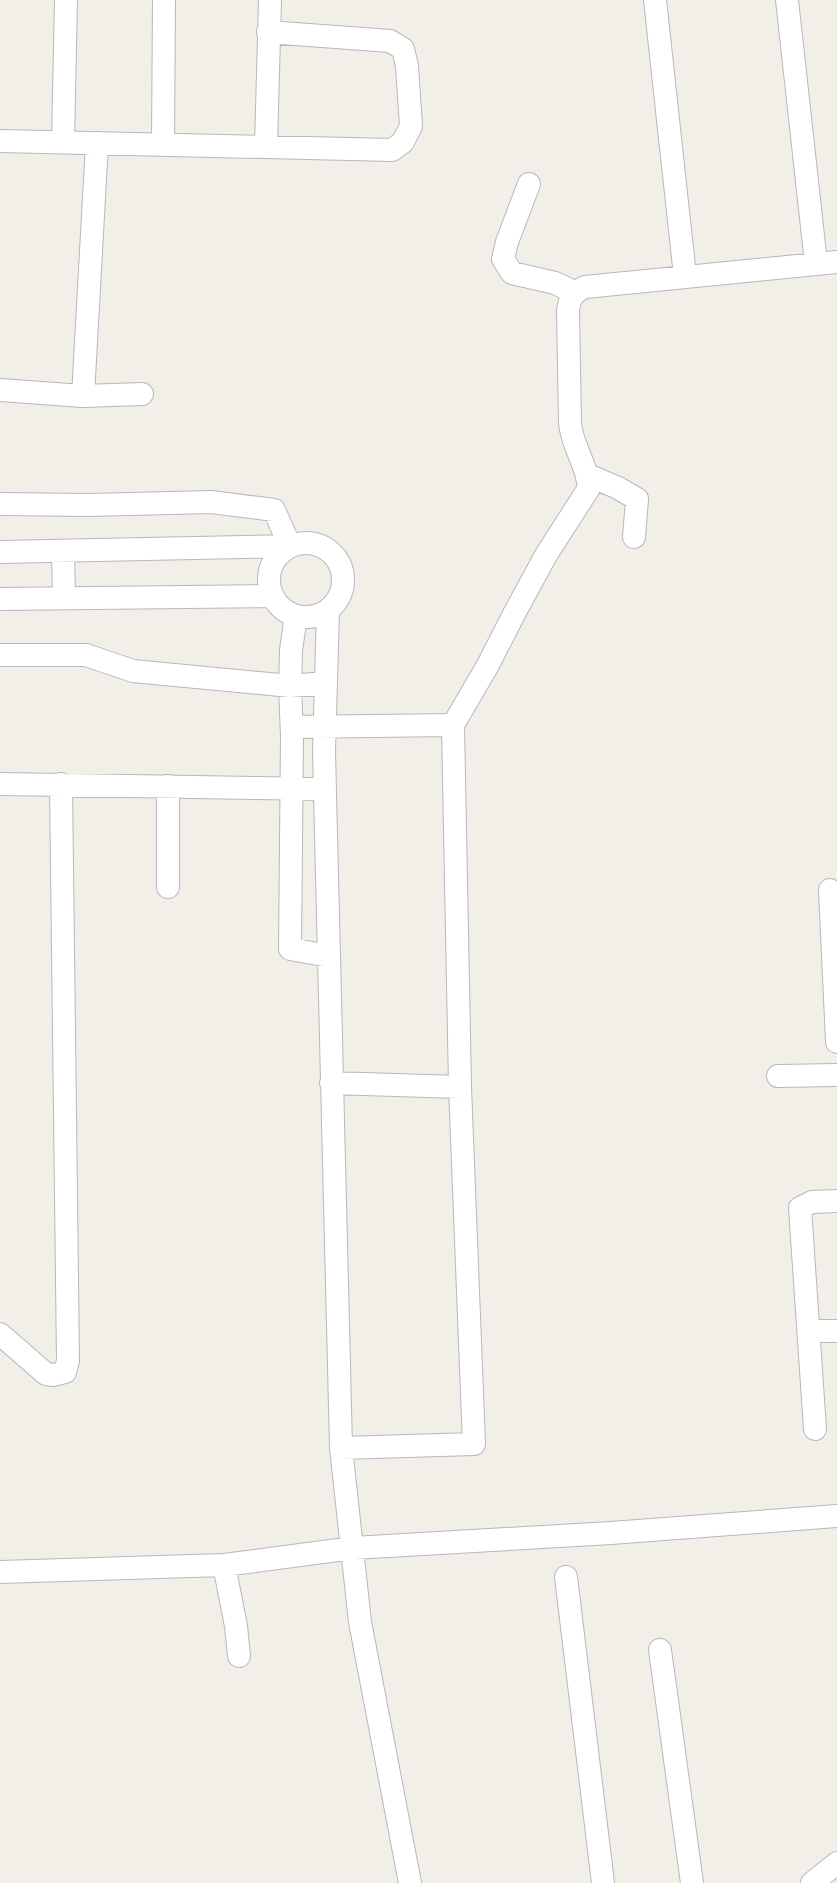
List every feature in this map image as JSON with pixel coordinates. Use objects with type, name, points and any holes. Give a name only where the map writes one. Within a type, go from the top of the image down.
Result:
[{"type":"street","points":[[63,142],[66,0]]},
{"type":"street","points":[[163,145],[164,0]]},
{"type":"street","points":[[266,147],[270,0]]},
{"type":"street","points":[[655,0],[685,276]]},
{"type":"street","points":[[341,1448],[474,1444],[460,1086],[453,725],[488,665],[546,555],[589,488],[588,476],[572,438],[570,423],[568,311],[569,302],[574,292],[585,287],[826,263],[787,0]]},
{"type":"street","points":[[0,141],[392,150],[403,142],[411,126],[407,66],[403,49],[390,41],[268,32]]},
{"type":"street","points":[[83,396],[97,143]]},
{"type":"street","points":[[529,184],[507,242],[503,259],[512,273],[555,283],[574,292]]},
{"type":"street","points":[[0,390],[83,396],[142,394]]},
{"type":"street","points":[[588,476],[618,488],[637,500],[634,537]]},
{"type":"street","points":[[0,504],[89,505],[211,502],[274,510],[290,546]]},
{"type":"street","points":[[0,552],[290,546],[305,542],[320,545],[333,554],[342,568],[343,583],[339,598],[328,610],[313,617],[296,616],[282,608],[272,596],[269,577],[275,558],[290,546]]},
{"type":"street","points":[[63,551],[64,598]]},
{"type":"street","points":[[0,599],[272,596]]},
{"type":"street","points":[[328,610],[324,726],[331,1083],[341,1448],[360,1622],[410,1883]]},
{"type":"street","points":[[296,616],[291,650],[290,686],[292,727],[290,949],[329,956]]},
{"type":"street","points":[[0,655],[86,655],[133,671],[290,686],[326,683]]},
{"type":"street","points":[[292,727],[453,725]]},
{"type":"street","points":[[0,784],[325,789]]},
{"type":"street","points":[[0,1334],[46,1374],[54,1375],[65,1372],[68,1361],[61,784]]},
{"type":"street","points":[[168,786],[168,887]]},
{"type":"street","points":[[830,890],[837,1042]]},
{"type":"street","points":[[778,1076],[837,1075]]},
{"type":"street","points":[[331,1083],[460,1086]]},
{"type":"street","points":[[816,1429],[800,1208],[812,1202],[837,1201]]},
{"type":"street","points":[[809,1331],[837,1331]]},
{"type":"street","points":[[0,1572],[224,1565],[353,1548],[619,1532],[837,1516]]},
{"type":"street","points":[[224,1565],[236,1626],[239,1656]]},
{"type":"street","points":[[566,1578],[603,1883]]},
{"type":"street","points":[[660,1650],[692,1883]]},
{"type":"street","points":[[812,1883],[837,1863]]}]
